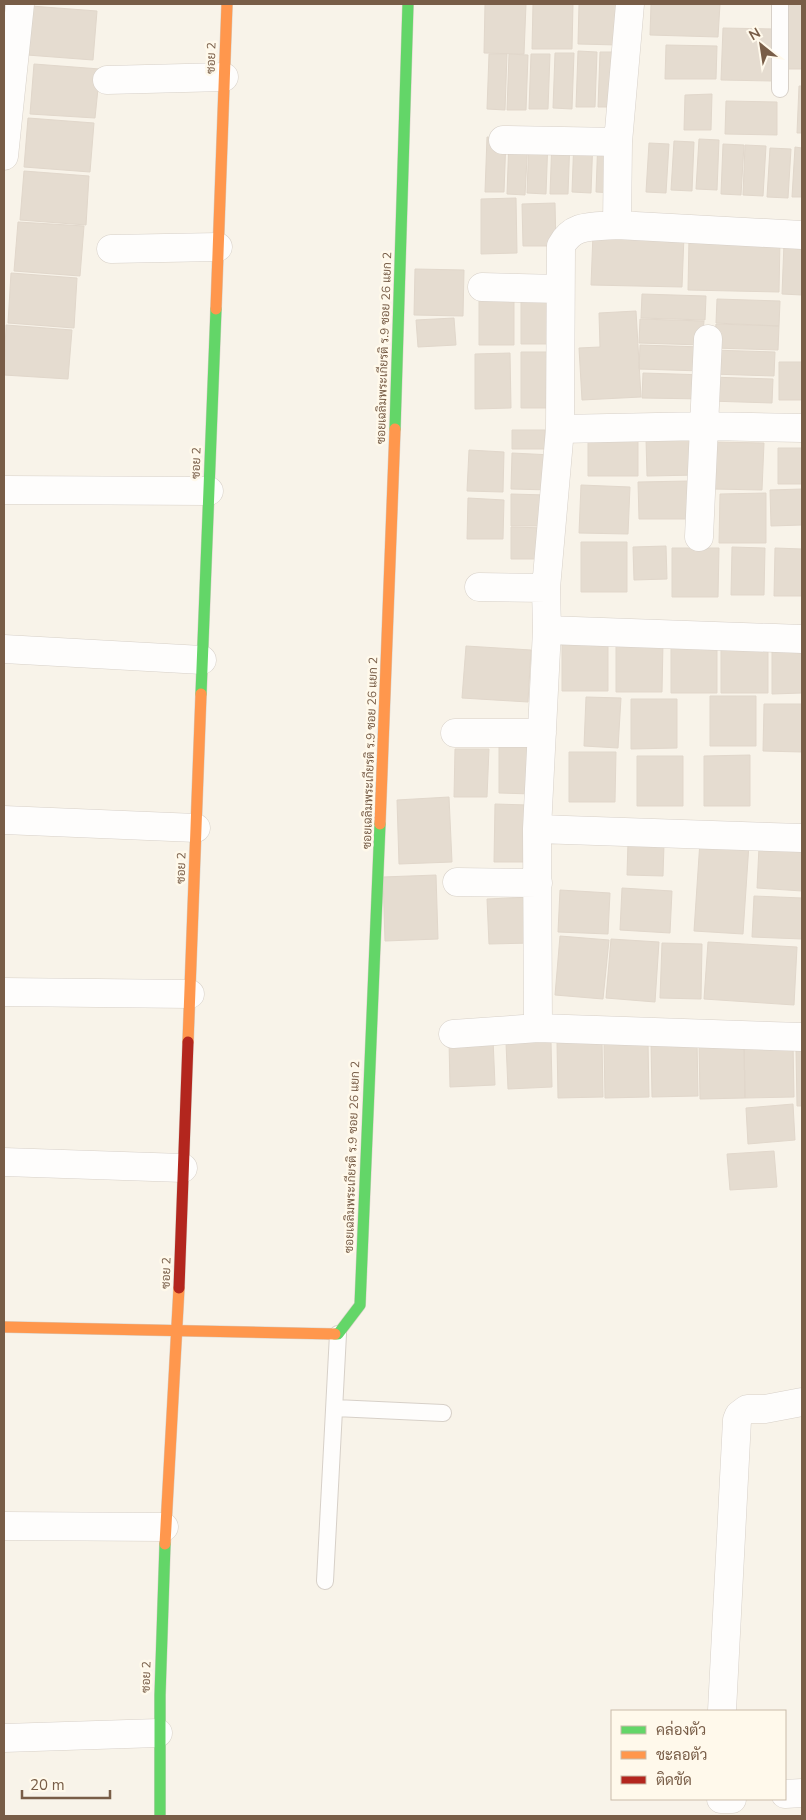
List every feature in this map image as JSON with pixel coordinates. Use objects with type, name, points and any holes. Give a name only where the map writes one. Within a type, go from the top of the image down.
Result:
[{"type":"street","points":[[4,156],[20,4]]},
{"type":"street","name":"ซอย 2","points":[[160,1816],[158,1733],[164,1527],[177,1332],[227,4]]},
{"type":"street","name":"ซอยเฉลิมพระเกียรติ ร.9 ซอย 26 แยก 2","points":[[338,1334],[360,1305],[389,620],[408,4]]},
{"type":"street","points":[[617,225],[618,142],[630,4]]},
{"type":"street","points":[[107,80],[224,77]]},
{"type":"street","points":[[503,140],[618,142]]},
{"type":"street","points":[[538,1028],[537,829],[548,630],[546,588],[560,430],[561,246],[566,235],[580,228],[617,225],[802,235]]},
{"type":"street","points":[[111,249],[218,247]]},
{"type":"street","points":[[482,288],[560,290]]},
{"type":"street","points":[[698,537],[708,338]]},
{"type":"street","points":[[560,430],[705,426],[802,428]]},
{"type":"street","points":[[4,490],[208,492]]},
{"type":"street","points":[[479,587],[546,588]]},
{"type":"street","points":[[548,630],[802,638]]},
{"type":"street","points":[[4,649],[202,660]]},
{"type":"street","points":[[455,733],[542,733]]},
{"type":"street","points":[[4,820],[196,828]]},
{"type":"street","points":[[537,829],[802,838]]},
{"type":"street","points":[[457,882],[538,883]]},
{"type":"street","points":[[4,992],[190,994]]},
{"type":"street","points":[[453,1034],[538,1028],[802,1037]]},
{"type":"street","points":[[4,1162],[183,1168]]},
{"type":"street","points":[[4,1327],[338,1334]]},
{"type":"street","points":[[722,1710],[738,1415],[747,1409],[802,1402]]},
{"type":"street","points":[[4,1526],[164,1527]]},
{"type":"street","points":[[4,1738],[158,1733]]},
{"type":"street","points":[[786,1794],[802,1793]]},
{"type":"lane","points":[[780,4],[780,89]]},
{"type":"lane","points":[[326,1581],[338,1334]]},
{"type":"lane","points":[[335,1408],[443,1413]]},
{"type":"building","points":[[485,4],[526,4],[524,54],[484,53]]},
{"type":"building","points":[[533,4],[573,4],[572,49],[532,49]]},
{"type":"building","points":[[579,4],[619,4],[618,45],[578,44]]},
{"type":"building","points":[[651,4],[720,4],[718,37],[650,35]]},
{"type":"building","points":[[788,4],[802,4],[802,69],[787,69]]},
{"type":"building","points":[[31,6],[97,11],[93,60],[27,55]]},
{"type":"building","points":[[723,28],[774,29],[772,81],[721,80]]},
{"type":"building","points":[[666,45],[717,46],[716,79],[665,79]]},
{"type":"building","points":[[578,51],[597,52],[595,107],[576,107]]},
{"type":"building","points":[[600,52],[619,52],[617,107],[598,107]]},
{"type":"building","points":[[555,53],[574,53],[572,109],[553,108]]},
{"type":"building","points":[[489,54],[507,54],[505,110],[487,109]]},
{"type":"building","points":[[509,54],[528,55],[526,110],[507,110]]},
{"type":"building","points":[[531,54],[550,54],[548,109],[529,109]]},
{"type":"building","points":[[34,64],[100,69],[95,118],[30,114]]},
{"type":"building","points":[[799,86],[802,86],[802,133],[797,133]]},
{"type":"building","points":[[712,94],[711,130],[684,130],[685,95]]},
{"type":"building","points":[[726,101],[777,102],[777,135],[725,134]]},
{"type":"building","points":[[28,118],[94,123],[90,172],[24,167]]},
{"type":"building","points":[[487,137],[506,138],[504,192],[485,192]]},
{"type":"building","points":[[574,137],[593,138],[591,193],[572,192]]},
{"type":"building","points":[[598,137],[616,137],[614,193],[596,192]]},
{"type":"building","points":[[529,138],[548,139],[546,194],[527,193]]},
{"type":"building","points":[[509,139],[528,140],[525,195],[507,194]]},
{"type":"building","points":[[552,139],[570,139],[568,194],[550,194]]},
{"type":"building","points":[[699,139],[719,140],[717,190],[696,189]]},
{"type":"building","points":[[674,141],[694,142],[692,191],[671,190]]},
{"type":"building","points":[[649,143],[669,144],[666,193],[646,192]]},
{"type":"building","points":[[723,144],[744,145],[741,195],[721,194]]},
{"type":"building","points":[[745,145],[766,146],[763,196],[743,195]]},
{"type":"building","points":[[795,147],[802,148],[802,197],[792,197]]},
{"type":"building","points":[[770,148],[791,149],[788,198],[767,197]]},
{"type":"building","points":[[24,171],[89,176],[86,225],[20,220]]},
{"type":"building","points":[[516,198],[517,253],[481,254],[481,199]]},
{"type":"building","points":[[555,203],[556,246],[523,246],[522,204]]},
{"type":"building","points":[[18,222],[84,226],[80,276],[14,271]]},
{"type":"building","points":[[593,234],[684,236],[682,287],[591,285]]},
{"type":"building","points":[[689,238],[780,241],[779,292],[688,290]]},
{"type":"building","points":[[784,243],[802,244],[802,295],[782,294]]},
{"type":"building","points":[[415,269],[464,270],[463,316],[414,315]]},
{"type":"building","points":[[11,273],[77,278],[74,328],[8,323]]},
{"type":"building","points":[[556,289],[556,344],[521,344],[521,290]]},
{"type":"building","points":[[479,290],[514,290],[514,345],[479,345]]},
{"type":"building","points":[[642,294],[706,296],[705,320],[641,318]]},
{"type":"building","points":[[717,299],[780,301],[779,326],[716,323]]},
{"type":"building","points":[[636,311],[641,397],[582,400],[579,348],[600,347],[599,313]]},
{"type":"building","points":[[454,318],[456,345],[418,347],[416,320]]},
{"type":"building","points":[[640,319],[704,321],[702,345],[639,343]]},
{"type":"building","points":[[716,324],[779,326],[778,350],[714,348]]},
{"type":"building","points":[[6,325],[72,330],[68,379],[4,375]]},
{"type":"building","points":[[640,345],[703,347],[702,371],[639,369]]},
{"type":"building","points":[[712,350],[775,352],[774,376],[711,374]]},
{"type":"building","points":[[521,352],[556,352],[557,408],[521,408]]},
{"type":"building","points":[[510,353],[511,408],[475,409],[475,354]]},
{"type":"building","points":[[779,362],[802,362],[802,400],[779,400]]},
{"type":"building","points":[[643,373],[706,375],[705,399],[642,398]]},
{"type":"building","points":[[709,377],[773,379],[772,403],[709,401]]},
{"type":"building","points":[[512,430],[545,430],[545,449],[512,449]]},
{"type":"building","points":[[638,438],[638,476],[588,476],[588,439]]},
{"type":"building","points":[[697,438],[698,475],[647,476],[646,439]]},
{"type":"building","points":[[715,442],[764,443],[762,490],[713,489]]},
{"type":"building","points":[[778,448],[802,448],[802,484],[778,484]]},
{"type":"building","points":[[469,450],[504,452],[503,492],[467,491]]},
{"type":"building","points":[[512,453],[552,455],[551,490],[511,489]]},
{"type":"building","points":[[689,481],[689,519],[639,519],[638,482]]},
{"type":"building","points":[[581,485],[630,487],[628,534],[579,533]]},
{"type":"building","points":[[802,489],[802,525],[771,526],[770,490]]},
{"type":"building","points":[[766,493],[766,543],[719,543],[720,494]]},
{"type":"building","points":[[511,494],[546,495],[546,526],[511,526]]},
{"type":"building","points":[[468,498],[504,500],[503,539],[467,539]]},
{"type":"building","points":[[511,527],[546,528],[546,559],[511,559]]},
{"type":"building","points":[[581,542],[627,542],[627,592],[581,592]]},
{"type":"building","points":[[666,546],[667,579],[634,580],[633,547]]},
{"type":"building","points":[[732,547],[765,548],[764,595],[731,595]]},
{"type":"building","points":[[672,548],[719,548],[718,597],[672,597]]},
{"type":"building","points":[[775,548],[802,549],[802,596],[774,596]]},
{"type":"building","points":[[562,641],[608,641],[608,691],[562,691]]},
{"type":"building","points":[[616,642],[663,642],[662,692],[616,692]]},
{"type":"building","points":[[671,643],[717,643],[717,693],[671,693]]},
{"type":"building","points":[[721,643],[768,643],[768,693],[721,693]]},
{"type":"building","points":[[772,644],[802,644],[802,693],[772,694]]},
{"type":"building","points":[[466,646],[531,650],[528,702],[462,698]]},
{"type":"building","points":[[710,696],[756,696],[756,746],[710,746]]},
{"type":"building","points":[[586,697],[621,698],[618,748],[584,746]]},
{"type":"building","points":[[631,699],[677,699],[677,748],[631,749]]},
{"type":"building","points":[[764,704],[802,704],[802,752],[763,751]]},
{"type":"building","points":[[499,745],[533,745],[532,794],[499,793]]},
{"type":"building","points":[[455,749],[489,749],[487,797],[454,797]]},
{"type":"building","points":[[569,752],[616,752],[615,802],[569,802]]},
{"type":"building","points":[[750,755],[750,806],[704,806],[704,756]]},
{"type":"building","points":[[637,756],[683,756],[683,806],[637,806]]},
{"type":"building","points":[[449,797],[452,862],[399,864],[397,800]]},
{"type":"building","points":[[495,804],[528,805],[526,862],[494,862]]},
{"type":"building","points":[[700,841],[749,844],[743,934],[694,931]]},
{"type":"building","points":[[628,842],[664,844],[663,876],[627,875]]},
{"type":"building","points":[[759,847],[802,849],[802,891],[757,888]]},
{"type":"building","points":[[436,875],[438,939],[385,941],[383,877]]},
{"type":"building","points":[[622,888],[672,891],[670,933],[620,930]]},
{"type":"building","points":[[560,890],[610,893],[608,934],[558,932]]},
{"type":"building","points":[[754,896],[802,898],[802,939],[752,937]]},
{"type":"building","points":[[532,897],[533,943],[489,944],[487,899]]},
{"type":"building","points":[[560,936],[609,940],[603,999],[555,995]]},
{"type":"building","points":[[611,939],[659,942],[655,1002],[606,998]]},
{"type":"building","points":[[708,942],[797,947],[794,1005],[704,999]]},
{"type":"building","points":[[662,943],[702,944],[701,999],[660,998]]},
{"type":"building","points":[[493,1039],[495,1085],[450,1087],[449,1041]]},
{"type":"building","points":[[551,1041],[552,1087],[508,1089],[506,1043]]},
{"type":"building","points":[[602,1041],[603,1097],[558,1098],[557,1042]]},
{"type":"building","points":[[648,1041],[649,1097],[605,1098],[604,1042]]},
{"type":"building","points":[[697,1041],[698,1096],[652,1097],[651,1042]]},
{"type":"building","points":[[744,1042],[793,1042],[794,1097],[745,1098]]},
{"type":"building","points":[[744,1042],[745,1098],[700,1099],[699,1044]]},
{"type":"building","points":[[796,1050],[802,1050],[802,1106],[797,1106]]},
{"type":"building","points":[[793,1104],[795,1140],[748,1144],[746,1108]]},
{"type":"building","points":[[774,1151],[777,1187],[730,1190],[727,1154]]},
{"type":"traffic: fast","points":[[395,429],[408,4]]},
{"type":"traffic: fast","points":[[201,694],[216,309]]},
{"type":"traffic: fast","points":[[335,1334],[338,1334],[360,1305],[380,824]]},
{"type":"traffic: fast","points":[[160,1816],[160,1695],[165,1544]]},
{"type":"traffic: slow","points":[[216,309],[227,4]]},
{"type":"traffic: slow","points":[[380,824],[395,429]]},
{"type":"traffic: slow","points":[[188,1042],[201,694]]},
{"type":"traffic: slow","points":[[165,1544],[179,1288]]},
{"type":"traffic: slow","points":[[4,1327],[335,1334]]},
{"type":"traffic: jam","points":[[179,1288],[188,1042]]}]
